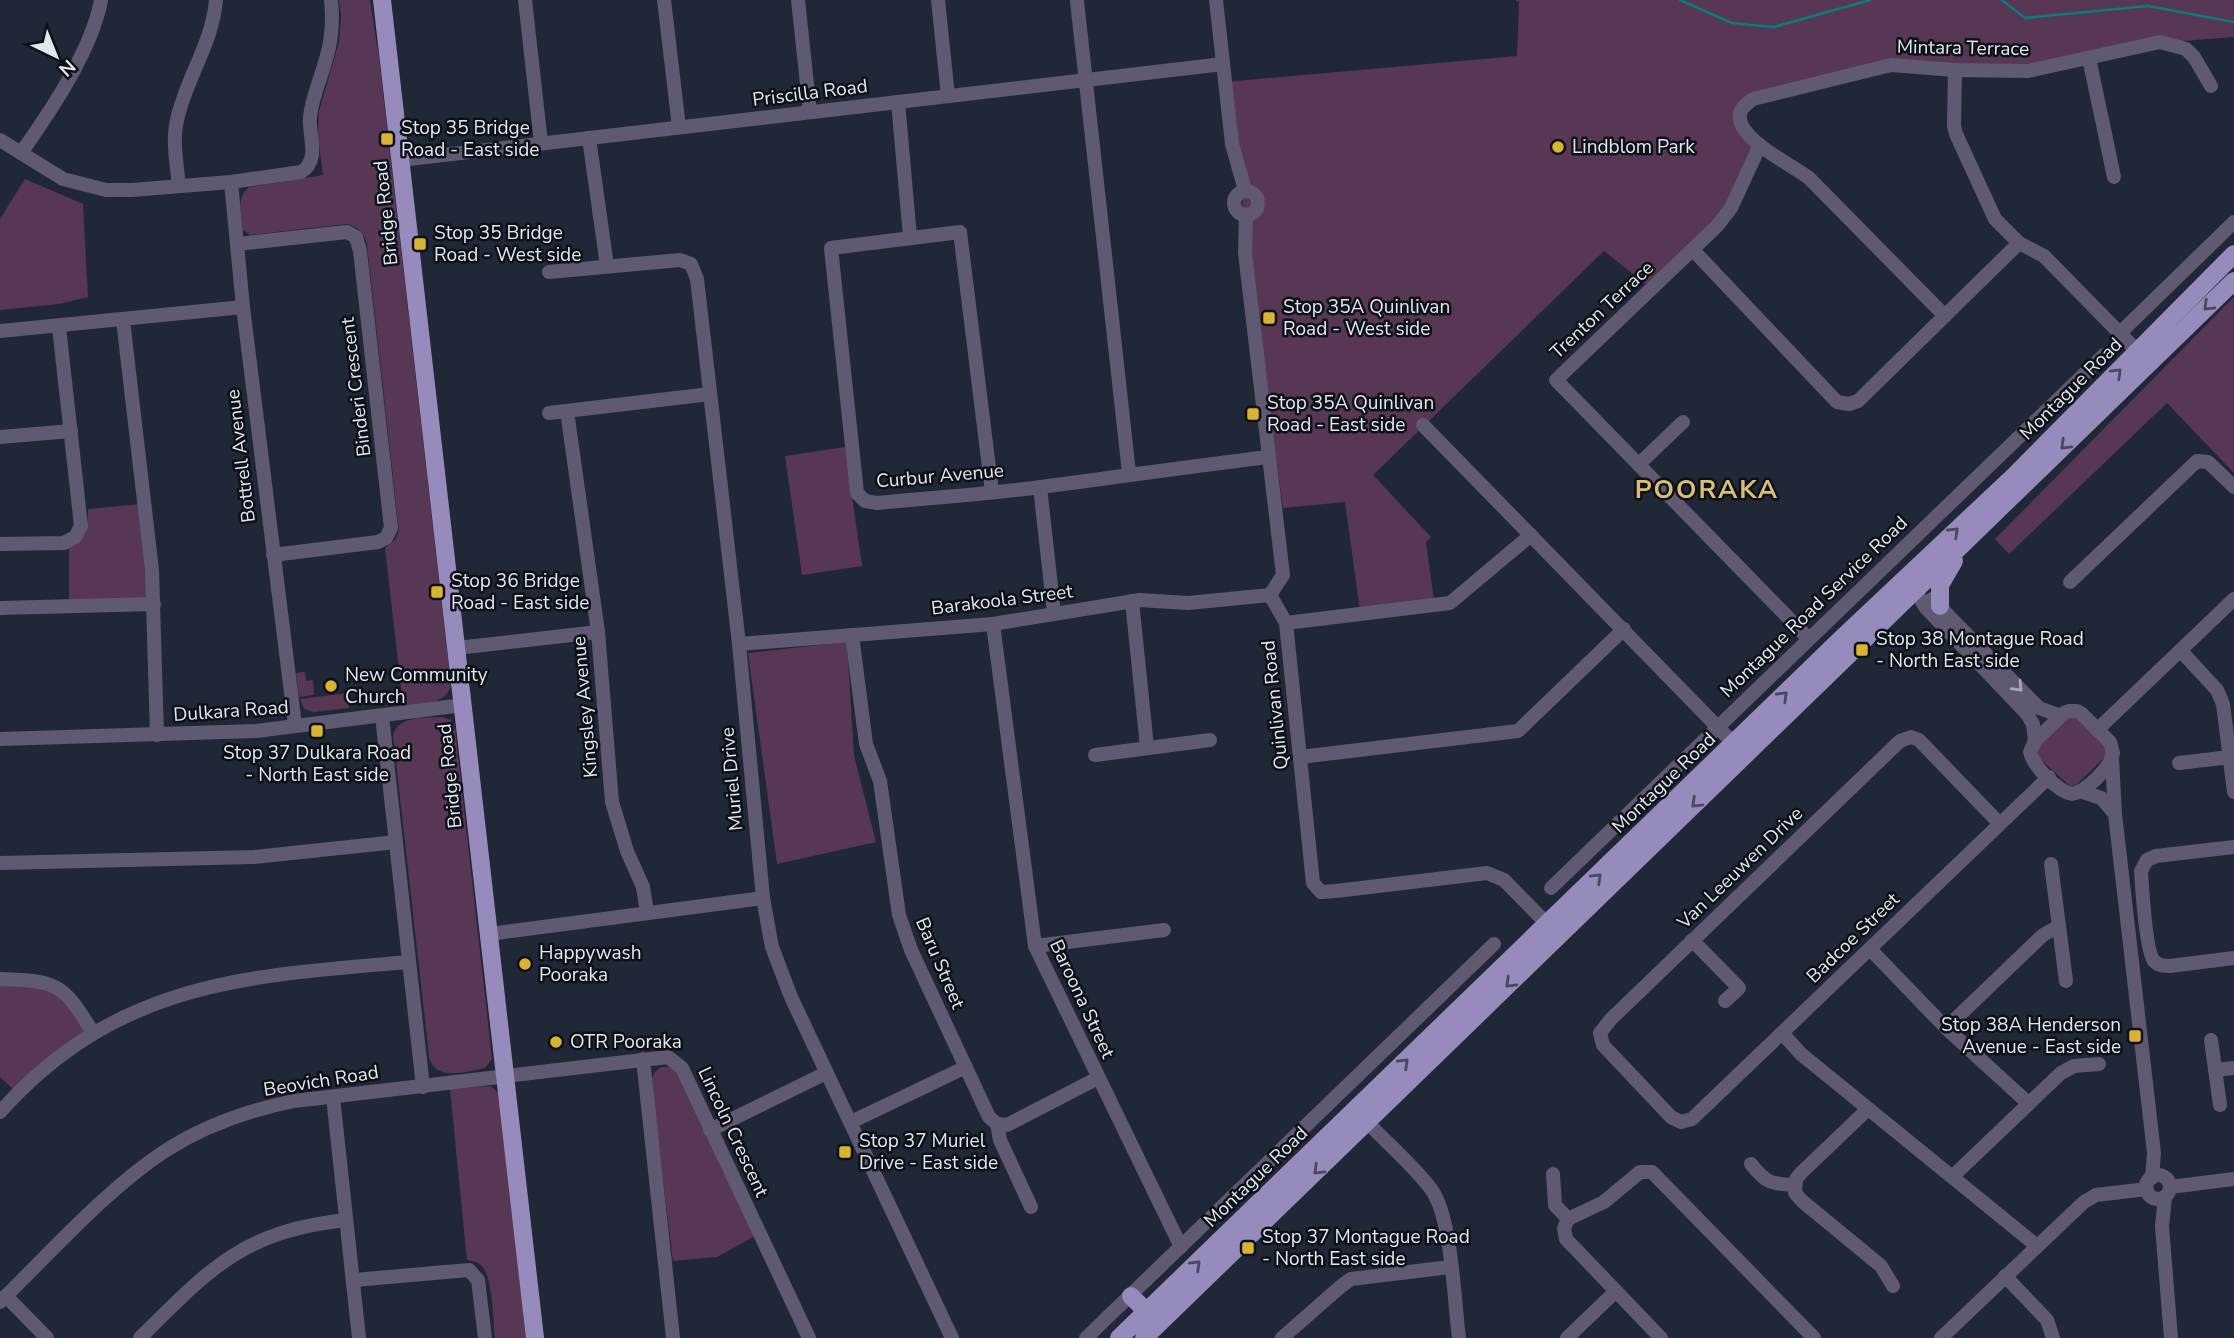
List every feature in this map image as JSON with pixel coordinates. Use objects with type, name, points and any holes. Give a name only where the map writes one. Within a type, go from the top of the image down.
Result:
[{"type":"main road","name":"Bridge Road","points":[[382,0],[535,1338]]},
{"type":"main road","name":"Montague Road","points":[[1910,585],[1967,540],[2143,358],[2234,254]]},
{"type":"main road","name":"Montague Road","points":[[1119,1338],[1153,1318],[1910,585],[2014,476],[2143,358],[2234,281]]},
{"type":"main road","points":[[1940,606],[1940,585],[1967,540]]},
{"type":"main road","points":[[1131,1296],[1153,1318]]},
{"type":"main road","name":"Montague Road","points":[[1144,1338],[1153,1318]]},
{"type":"street","points":[[21,153],[86,44],[101,0]]},
{"type":"street","points":[[178,186],[175,144],[177,121],[208,40],[216,0]]},
{"type":"street","points":[[0,140],[63,178],[89,187],[118,191],[231,182],[295,174],[307,169],[312,154],[309,118],[330,44],[333,20],[331,0]]},
{"type":"street","points":[[525,0],[541,143]]},
{"type":"street","points":[[664,0],[679,127]]},
{"type":"street","points":[[798,0],[810,112]]},
{"type":"street","points":[[938,0],[948,96]]},
{"type":"street","points":[[1216,0],[1232,144],[1245,190],[1255,193],[1258,203],[1255,211],[1246,215],[1245,253],[1283,575],[1270,595]]},
{"type":"street","points":[[1077,1],[1129,473]]},
{"type":"street","name":"Mintara Terrace","points":[[1760,145],[1746,132],[1740,121],[1740,112],[1753,99],[1892,65],[1955,70],[2028,71],[2160,42],[2186,49],[2194,57],[2211,86]]},
{"type":"street","points":[[2088,58],[2114,177]]},
{"type":"street","name":"Priscilla Road","points":[[401,160],[1223,64]]},
{"type":"street","points":[[1955,70],[1956,134],[1995,219],[2019,243],[2044,256],[2143,358]]},
{"type":"street","points":[[898,102],[911,237],[960,232],[992,492]]},
{"type":"street","points":[[589,138],[607,266]]},
{"type":"street","points":[[1760,145],[1810,178],[1945,316]]},
{"type":"street","name":"Trenton Terrace","points":[[1760,145],[1731,208],[1693,250],[1556,380],[1809,639]]},
{"type":"street","name":"Bottrell Avenue","points":[[231,182],[243,307],[295,725]]},
{"type":"street","points":[[2120,333],[2234,222]]},
{"type":"street","name":"Binderi Crescent","points":[[237,244],[347,232],[356,237],[360,251],[391,528],[386,538],[378,542],[273,555]]},
{"type":"street","name":"Curbur Avenue","points":[[911,237],[831,248],[857,493],[866,500],[877,503],[1040,487],[1129,473],[1269,457]]},
{"type":"street","points":[[1693,250],[1837,402],[1849,404],[1858,401],[2019,243]]},
{"type":"street","name":"Muriel Drive","points":[[549,272],[680,260],[691,264],[697,279],[739,645],[763,898],[772,947],[791,998],[952,1338]]},
{"type":"street","points":[[0,331],[243,307]]},
{"type":"street","points":[[123,320],[152,570],[157,735]]},
{"type":"street","points":[[0,544],[64,542],[77,533],[81,521],[59,327]]},
{"type":"street","name":"Montague Road Service Road","points":[[1551,888],[2104,355]]},
{"type":"street","points":[[549,413],[710,394]]},
{"type":"street","name":"Kingsley Avenue","points":[[567,411],[598,632],[612,802],[627,851],[643,887],[647,912]]},
{"type":"street","points":[[1639,464],[1683,422]]},
{"type":"street","points":[[1423,425],[1740,749]]},
{"type":"street","points":[[0,437],[71,431]]},
{"type":"street","points":[[2070,582],[2197,461],[2208,461],[2234,487]]},
{"type":"street","points":[[1040,487],[1055,613]]},
{"type":"street","points":[[1286,623],[1450,603],[1531,535]]},
{"type":"street","points":[[1910,585],[1940,606],[2039,708],[2061,716]]},
{"type":"street","points":[[1910,585],[1926,608],[2027,714],[2033,724],[2035,741]]},
{"type":"street","name":"Barakoola Street","points":[[739,645],[993,624],[1132,601],[1188,603],[1270,595]]},
{"type":"street","name":"Quinlivan Road","points":[[1270,595],[1286,623],[1313,883],[1321,892],[1487,873],[1504,880],[1553,930]]},
{"type":"street","points":[[2098,730],[2234,599]]},
{"type":"street","points":[[1132,601],[1147,747]]},
{"type":"street","points":[[0,608],[153,604]]},
{"type":"street","name":"Baroona Street","points":[[993,624],[1035,946],[1181,1247]]},
{"type":"street","points":[[1300,757],[1518,732],[1623,629]]},
{"type":"street","points":[[457,648],[598,632]]},
{"type":"street","name":"Baru Street","points":[[852,635],[866,744],[880,781],[899,915],[911,950],[989,1117],[997,1124],[1000,1140],[1031,1207]]},
{"type":"street","points":[[2180,650],[2220,696],[2234,792]]},
{"type":"street","name":"Dulkara Road","points":[[0,739],[256,731],[463,705]]},
{"type":"street","points":[[2112,759],[2080,791],[2067,794],[2031,757],[2031,748],[2035,741],[2069,711],[2077,711],[2113,748],[2115,814],[2158,1188],[2171,1338]]},
{"type":"street","points":[[382,716],[423,1087]]},
{"type":"street","name":"Van Leeuwen Drive","points":[[1682,1122],[1671,1117],[1603,1045],[1600,1033],[1692,940],[1904,739],[1911,737],[1919,740],[2000,824]]},
{"type":"street","points":[[1095,755],[1210,740]]},
{"type":"street","points":[[2179,763],[2230,757]]},
{"type":"street","name":"Badcoe Street","points":[[1682,1122],[1692,1119],[2049,777]]},
{"type":"street","points":[[2080,791],[2101,797],[2115,814]]},
{"type":"street","points":[[0,863],[237,858],[396,842]]},
{"type":"street","points":[[2234,847],[2156,856],[2143,863],[2141,871],[2149,948],[2155,962],[2170,966],[2234,958]]},
{"type":"street","points":[[2051,864],[2066,982]]},
{"type":"street","points":[[489,934],[763,898]]},
{"type":"street","points":[[1946,1028],[2043,935],[2059,926]]},
{"type":"street","points":[[1035,946],[1164,930]]},
{"type":"street","points":[[1692,940],[1738,988],[1725,1001]]},
{"type":"street","points":[[1086,1338],[1494,944]]},
{"type":"street","points":[[1870,949],[1946,1028],[2028,1103]]},
{"type":"street","points":[[0,1112],[32,1080],[93,1033],[142,1007],[201,988],[244,979],[409,962]]},
{"type":"street","points":[[0,979],[53,984],[71,998],[93,1033]]},
{"type":"street","points":[[1782,1034],[1801,1054],[2037,1246]]},
{"type":"street","points":[[2211,1040],[2220,1105]]},
{"type":"street","name":"Lincoln Crescent","points":[[506,1076],[668,1057],[682,1068],[809,1338]]},
{"type":"street","points":[[643,1059],[673,1338]]},
{"type":"street","points":[[1952,1177],[2068,1068],[2099,1064]]},
{"type":"street","points":[[852,1122],[966,1067]]},
{"type":"street","points":[[2215,1070],[2234,1068]]},
{"type":"street","points":[[710,1130],[826,1073]]},
{"type":"street","name":"Beovich Road","points":[[3,1299],[122,1184],[173,1146],[234,1117],[285,1103],[506,1076]]},
{"type":"street","points":[[997,1124],[1007,1125],[1098,1078]]},
{"type":"street","points":[[333,1097],[359,1338]]},
{"type":"street","points":[[1794,1185],[1802,1172],[1868,1109]]},
{"type":"street","points":[[1361,1116],[1431,1188],[1442,1211],[1458,1338]]},
{"type":"street","points":[[1751,1164],[1762,1178],[1770,1183],[1794,1185]]},
{"type":"street","points":[[1661,1338],[1566,1238],[1564,1228],[1568,1219],[1604,1202],[1640,1171],[1652,1172],[1814,1338]]},
{"type":"street","points":[[1553,1174],[1555,1205],[1568,1219]]},
{"type":"street","points":[[1941,1338],[2090,1198],[2107,1193],[2234,1179]]},
{"type":"street","points":[[1794,1185],[1798,1197],[1881,1266],[1893,1286]]},
{"type":"street","points":[[140,1338],[196,1283],[241,1250],[289,1229],[346,1220]]},
{"type":"street","points":[[1282,1338],[1351,1279],[1450,1268]]},
{"type":"street","points":[[354,1280],[469,1270],[478,1280],[485,1338]]},
{"type":"street","points":[[2005,1276],[2047,1320],[2053,1338]]},
{"type":"street","points":[[1567,1338],[1616,1291]]},
{"type":"street","points":[[3,1299],[47,1338]]},
{"type":"shaded area","points":[[339,0],[370,0],[379,58],[451,685],[444,697],[424,703],[403,705],[385,548],[395,540],[399,531],[367,244],[360,231],[347,224],[250,235],[243,230],[241,218],[242,196],[249,187],[323,175],[318,135],[319,111],[339,42]]},
{"type":"shaded area","points":[[1515,0],[2234,0],[2234,37],[2156,43],[2028,71],[1891,65],[1747,104],[1746,132],[1760,145],[1717,226],[1652,289],[1604,251],[1373,475],[1431,537],[1426,542],[1434,601],[1360,611],[1345,502],[1283,508],[1242,191],[1225,82],[1517,56],[1519,2]]},
{"type":"shaded area","points":[[25,179],[83,204],[88,297],[59,304],[0,310],[0,219]]},
{"type":"shaded area","points":[[2234,297],[2234,473],[2167,403],[2009,554],[1995,539]]},
{"type":"shaded area","points":[[845,447],[862,566],[802,575],[785,456]]},
{"type":"shaded area","points":[[141,504],[148,594],[142,599],[69,600],[69,546],[83,536],[88,521],[88,509]]},
{"type":"shaded area","points":[[847,642],[854,755],[876,842],[777,864],[748,653]]},
{"type":"shaded area","points":[[305,672],[306,681],[313,680],[314,695],[299,697],[296,673]]},
{"type":"shaded area","points":[[348,693],[349,708],[314,712],[304,709],[300,699]]},
{"type":"shaded area","points":[[442,717],[451,720],[455,729],[492,1059],[485,1068],[452,1073],[437,1069],[429,1056],[393,735],[401,724],[407,721]]},
{"type":"shaded area","points":[[2068,718],[2078,718],[2108,752],[2076,785],[2070,786],[2039,758],[2038,752],[2047,736]]},
{"type":"shaded area","points":[[0,984],[57,990],[84,1030],[82,1035],[14,1090],[0,1077]]},
{"type":"shaded area","points":[[661,1067],[669,1067],[677,1072],[755,1236],[717,1257],[673,1261],[651,1081]]},
{"type":"shaded area","points":[[491,1086],[499,1094],[526,1338],[495,1338],[486,1272],[479,1264],[467,1260],[450,1089]]},
{"type":"waterway","points":[[1680,0],[1732,23],[1774,27],[1870,0]]},
{"type":"waterway","points":[[2002,0],[2025,18],[2148,6],[2234,22]]},
{"type":"place","name":"Stop 35 Bridge Road - East side","points":[[387,139]]},
{"type":"place","name":"Lindblom Park","points":[[1558,147]]},
{"type":"place","name":"Stop 35 Bridge Road - West side","points":[[420,244]]},
{"type":"place","name":"Stop 35A Quinlivan Road - West side","points":[[1269,318]]},
{"type":"place","name":"Stop 35A Quinlivan Road - East side","points":[[1253,414]]},
{"type":"place","name":"Stop 36 Bridge Road - East side","points":[[437,592]]},
{"type":"place","name":"Stop 38 Montague Road - North East side","points":[[1862,650]]},
{"type":"place","name":"New Community Church","points":[[331,686]]},
{"type":"place","name":"Stop 37 Dulkara Road - North East side","points":[[317,731]]},
{"type":"place","name":"Happywash Pooraka","points":[[525,964]]},
{"type":"place","name":"Stop 38A Henderson Avenue - East side","points":[[2135,1036]]},
{"type":"place","name":"OTR Pooraka","points":[[556,1042]]},
{"type":"place","name":"Stop 37 Muriel Drive - East side","points":[[845,1152]]},
{"type":"place","name":"Stop 37 Montague Road - North East side","points":[[1248,1248]]},
{"type":"district","name":"POORAKA","points":[[1707,489]]}]
